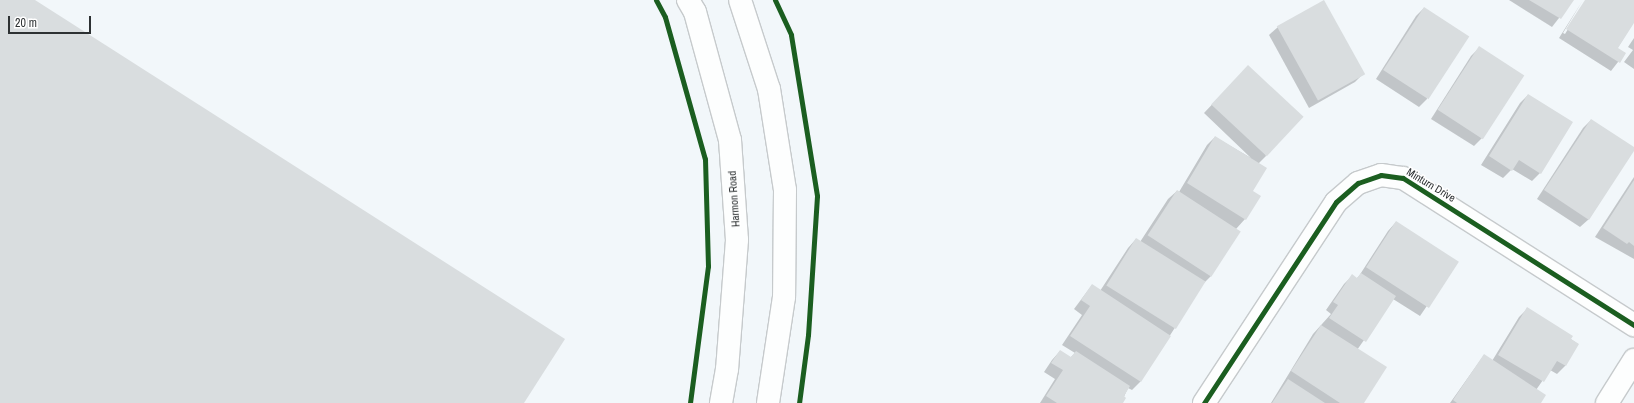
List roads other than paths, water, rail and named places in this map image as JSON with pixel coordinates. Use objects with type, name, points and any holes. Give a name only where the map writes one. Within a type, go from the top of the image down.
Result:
[{"type":"street","name":"Harmon Road","points":[[688,0],[695,12],[730,140],[737,240],[727,369],[721,403]]},
{"type":"street","points":[[740,0],[769,89],[785,190],[784,297],[768,403]]},
{"type":"street","name":"Minturn Drive","points":[[1204,403],[1336,202],[1358,183],[1381,175],[1403,178],[1634,325]]},
{"type":"street","points":[[1607,403],[1634,360]]}]
